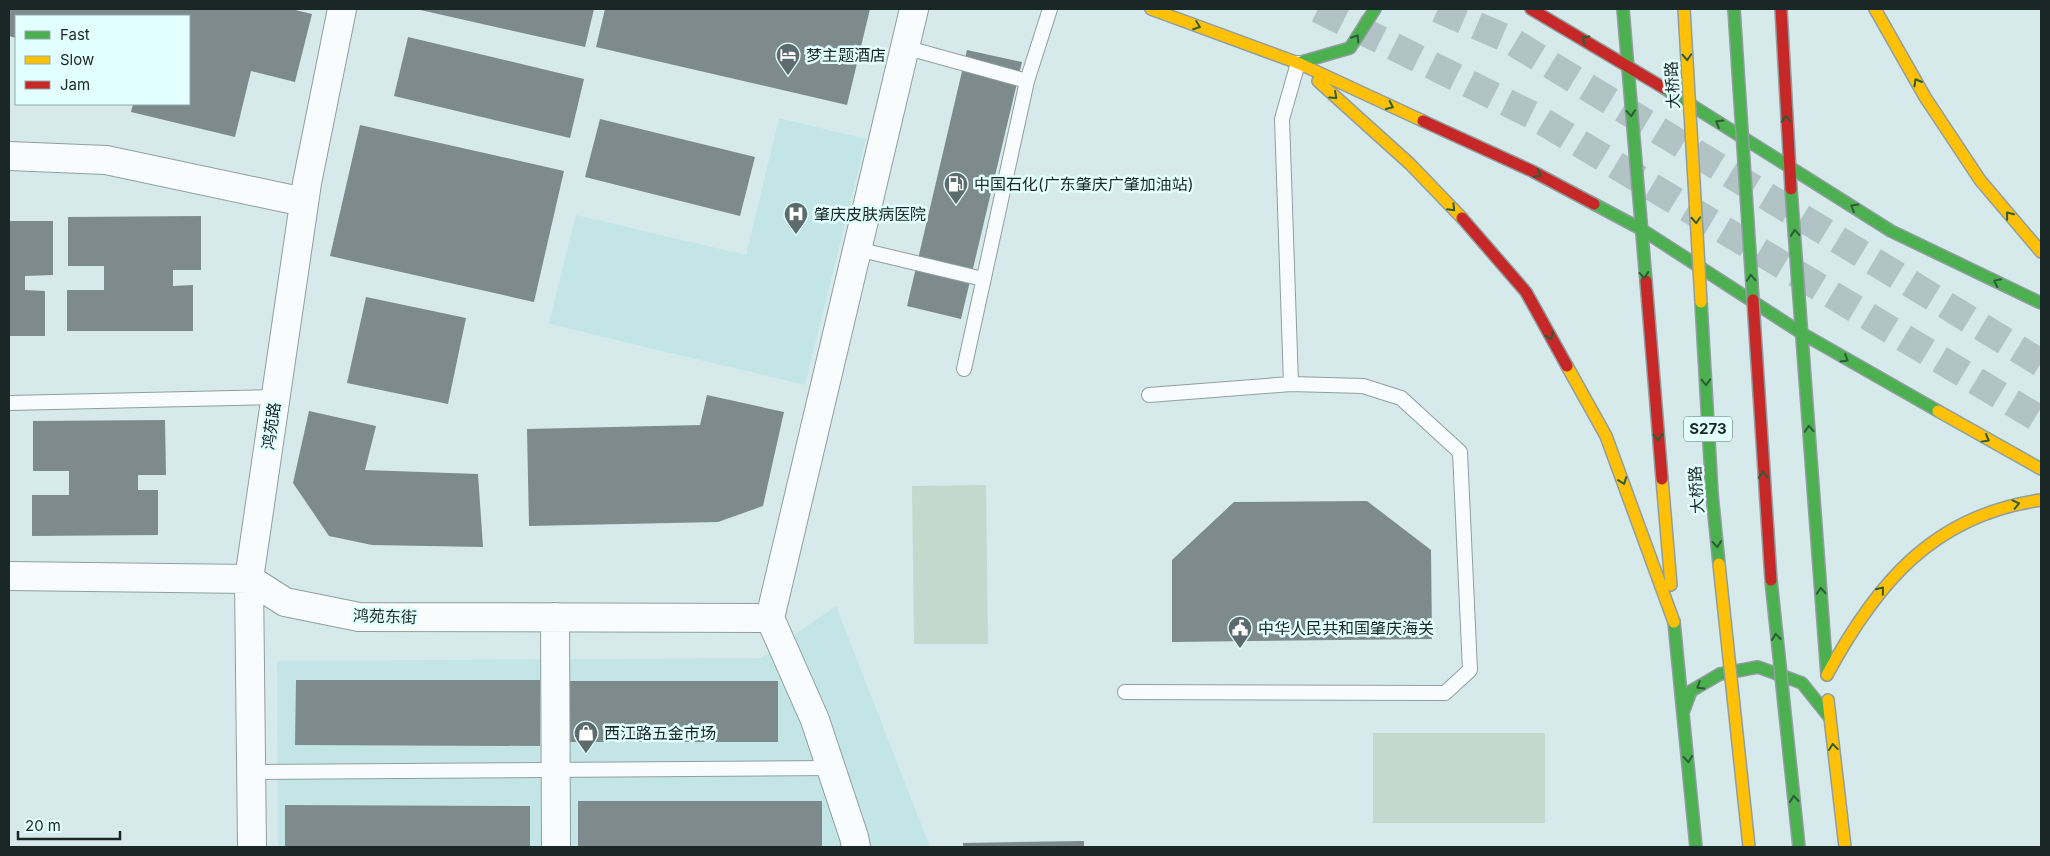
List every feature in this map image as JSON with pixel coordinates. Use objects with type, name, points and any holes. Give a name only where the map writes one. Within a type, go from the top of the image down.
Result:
[{"type":"main road","points":[[1151,9],[1298,63],[1532,171],[1640,229],[1803,334],[2041,469]]},
{"type":"main road","points":[[1298,63],[1350,48],[1375,9]]},
{"type":"main road","points":[[1531,9],[1627,64],[1789,168],[1891,230],[2041,303]]},
{"type":"main road","points":[[1623,9],[1674,622],[1696,847]]},
{"type":"main road","name":"大桥路","points":[[1684,9],[1712,494],[1749,847]]},
{"type":"main road","points":[[1734,9],[1770,574],[1799,847]]},
{"type":"main road","points":[[1781,9],[1789,168],[1803,334],[1827,683],[1845,847]]},
{"type":"main road","points":[[1875,9],[1925,97],[1980,180],[2041,252]]},
{"type":"main road","points":[[1298,63],[1410,164],[1486,242],[1526,292],[1606,436],[1674,622]]},
{"type":"main road","points":[[1827,683],[1864,610],[1897,570],[1937,539],[1986,511],[2041,500]]},
{"type":"main road","points":[[1684,710],[1691,691],[1720,674],[1758,667],[1802,683],[1830,718]]},
{"type":"street","name":"鸿苑路","points":[[252,847],[249,579],[304,202],[342,9]]},
{"type":"street","points":[[856,847],[815,720],[770,618],[914,9]]},
{"type":"street","points":[[9,156],[106,160],[304,202]]},
{"type":"street","points":[[9,576],[249,579]]},
{"type":"street","name":"鸿苑东街","points":[[249,579],[285,602],[359,617],[770,618]]},
{"type":"street","points":[[555,617],[556,847]]},
{"type":"lane","points":[[964,369],[1027,81],[1050,9]]},
{"type":"lane","points":[[904,47],[1027,81]]},
{"type":"lane","points":[[1292,384],[1282,119],[1298,63]]},
{"type":"lane","points":[[857,249],[983,280]]},
{"type":"lane","points":[[1125,692],[1445,693],[1470,670],[1460,452],[1400,398],[1363,386],[1292,384],[1149,395]]},
{"type":"lane","points":[[9,403],[276,397]]},
{"type":"lane","points":[[251,772],[831,768]]},
{"type":"shaded area","name":"肇庆皮肤病医院","points":[[779,118],[866,139],[805,385],[549,324],[576,215],[746,255]]},
{"type":"shaded area","name":"西江路五金市场","points":[[836,606],[930,847],[278,847],[277,661],[761,658]]},
{"type":"green space","points":[[986,485],[988,644],[914,644],[912,486]]},
{"type":"green space","points":[[1373,733],[1545,733],[1545,823],[1373,823]]},
{"type":"building","points":[[9,9],[291,9],[312,14],[295,82],[251,71],[235,137],[131,112],[133,105],[190,105],[190,15],[15,15],[15,38],[9,36]]},
{"type":"building","points":[[416,9],[594,9],[585,47]]},
{"type":"building","name":"梦主题酒店","points":[[605,9],[870,9],[847,105],[596,47]]},
{"type":"building","points":[[408,37],[584,79],[570,138],[394,96]]},
{"type":"building","points":[[967,50],[1022,62],[961,319],[907,306]]},
{"type":"building","points":[[600,119],[755,157],[740,216],[585,177]]},
{"type":"building","points":[[360,125],[564,171],[534,302],[330,256]]},
{"type":"building","points":[[201,216],[201,270],[173,270],[173,286],[193,285],[193,331],[67,331],[67,290],[104,290],[104,266],[68,266],[68,217]]},
{"type":"building","points":[[9,221],[53,221],[53,275],[25,276],[25,290],[45,291],[45,336],[9,336]]},
{"type":"building","points":[[366,297],[466,318],[448,404],[347,383]]},
{"type":"building","points":[[707,395],[784,412],[763,506],[718,522],[529,526],[527,429],[700,425]]},
{"type":"building","points":[[309,411],[376,426],[365,470],[478,474],[483,547],[372,545],[329,536],[293,483]]},
{"type":"building","points":[[165,420],[166,475],[138,475],[138,490],[158,490],[158,535],[32,536],[32,495],[69,495],[69,471],[33,471],[33,421]]},
{"type":"building","points":[[1367,501],[1431,550],[1432,639],[1172,642],[1172,560],[1234,502]]},
{"type":"building","points":[[296,680],[540,680],[540,746],[295,745]]},
{"type":"building","points":[[564,681],[778,681],[778,742],[563,742]]},
{"type":"building","points":[[578,801],[822,801],[822,847],[578,847]]},
{"type":"building","points":[[285,805],[530,806],[530,847],[285,847]]},
{"type":"building","points":[[1084,841],[1084,847],[963,847],[963,843]]},
{"type":"tunnel","points":[[1318,9],[1532,115],[2041,420]]},
{"type":"tunnel","points":[[1438,9],[1508,39],[2041,363]]},
{"type":"traffic: fast","points":[[1298,63],[1350,48],[1375,9]]},
{"type":"traffic: fast","points":[[1623,9],[1646,281]]},
{"type":"traffic: fast","points":[[1734,9],[1753,300]]},
{"type":"traffic: fast","points":[[1664,88],[1891,231],[2041,303]]},
{"type":"traffic: fast","points":[[1791,189],[1827,675]]},
{"type":"traffic: fast","points":[[1594,204],[1641,229],[1803,334],[1938,411]]},
{"type":"traffic: fast","points":[[1701,302],[1712,494],[1719,564]]},
{"type":"traffic: fast","points":[[1771,580],[1799,847]]},
{"type":"traffic: fast","points":[[1674,622],[1696,847]]},
{"type":"traffic: fast","points":[[1684,710],[1691,691],[1720,674],[1758,667],[1802,683],[1830,718]]},
{"type":"traffic: slow","points":[[1151,9],[1298,63],[1423,121]]},
{"type":"traffic: slow","points":[[1684,9],[1701,302]]},
{"type":"traffic: slow","points":[[1875,9],[1925,97],[1980,180],[2041,252]]},
{"type":"traffic: slow","points":[[1318,81],[1410,164],[1462,218]]},
{"type":"traffic: slow","points":[[1567,366],[1606,436],[1674,622]]},
{"type":"traffic: slow","points":[[1938,411],[2041,469]]},
{"type":"traffic: slow","points":[[1662,479],[1671,585]]},
{"type":"traffic: slow","points":[[1827,675],[1866,611],[1912,559],[1939,538],[1969,521],[2003,508],[2041,500]]},
{"type":"traffic: slow","points":[[1719,564],[1749,847]]},
{"type":"traffic: slow","points":[[1828,700],[1845,847]]},
{"type":"traffic: jam","points":[[1531,9],[1664,88]]},
{"type":"traffic: jam","points":[[1781,9],[1791,189]]},
{"type":"traffic: jam","points":[[1423,121],[1532,171],[1594,204]]},
{"type":"traffic: jam","points":[[1462,218],[1526,292],[1567,366]]},
{"type":"traffic: jam","points":[[1646,281],[1662,479]]},
{"type":"traffic: jam","points":[[1753,300],[1771,580]]},
{"type":"place","name":"梦主题酒店","points":[[788,76]]},
{"type":"place","name":"中国石化(广东肇庆广肇加油站)","points":[[956,205]]},
{"type":"place","name":"肇庆皮肤病医院","points":[[796,235]]},
{"type":"place","name":"中华人民共和国肇庆海关","points":[[1240,649]]},
{"type":"place","name":"西江路五金市场","points":[[586,754]]}]
